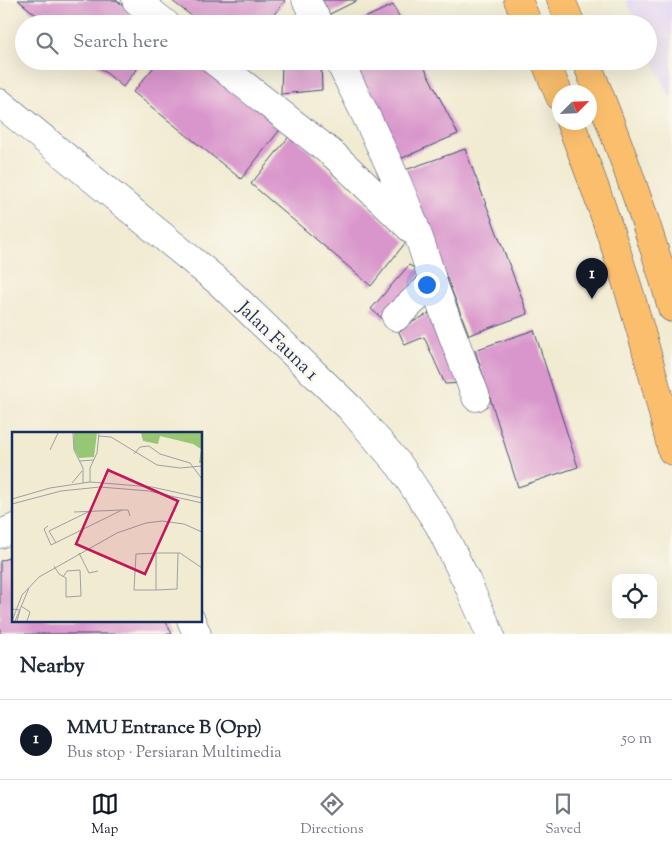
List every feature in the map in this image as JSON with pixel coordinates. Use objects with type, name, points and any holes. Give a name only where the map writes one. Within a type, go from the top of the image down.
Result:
[{"type":"main road","points":[[518,0],[524,15]]},
{"type":"main road","points":[[549,70],[555,85]]},
{"type":"main road","points":[[590,70],[643,213],[672,308]]},
{"type":"main road","points":[[573,130],[625,282],[654,379],[672,451]]},
{"type":"street","points":[[136,0],[155,15]]},
{"type":"street","points":[[225,70],[335,156],[418,236]]},
{"type":"street","points":[[343,70],[405,201],[434,286],[476,397]]},
{"type":"street","name":"Jalan Fauna 1","points":[[0,103],[220,283],[350,408],[400,466],[439,526],[490,634]]},
{"type":"street","points":[[396,317],[423,292],[434,286]]},
{"type":"street","points":[[0,534],[12,529]]},
{"type":"street","points":[[192,622],[198,634]]},
{"type":"shaded area","points":[[626,0],[672,0],[672,102],[657,69],[657,15],[633,15]]},
{"type":"building","points":[[18,0],[116,0],[136,15],[36,15]]},
{"type":"building","points":[[171,0],[285,1],[273,15],[190,15]]},
{"type":"building","points":[[320,0],[358,0],[328,15]]},
{"type":"building","points":[[393,5],[398,15],[371,15]]},
{"type":"building","points":[[103,70],[136,70],[123,87]]},
{"type":"building","points":[[151,70],[208,70],[282,127],[241,179],[133,92]]},
{"type":"building","points":[[282,70],[321,70],[322,90],[281,94]]},
{"type":"building","points":[[356,70],[426,70],[458,134],[400,159]]},
{"type":"building","points":[[291,134],[406,242],[371,286],[251,184]]},
{"type":"building","points":[[465,149],[528,314],[469,335],[405,170]]},
{"type":"building","points":[[409,265],[422,272],[384,320],[371,309]]},
{"type":"building","points":[[433,311],[463,383],[445,384],[424,337],[405,345],[398,330]]},
{"type":"building","points":[[534,330],[578,467],[518,487],[475,350]]},
{"type":"building","points":[[12,557],[12,622],[166,622],[172,634],[0,634],[0,561]]},
{"type":"place","name":"MMU Entrance B (Opp)","points":[[592,299]]}]
